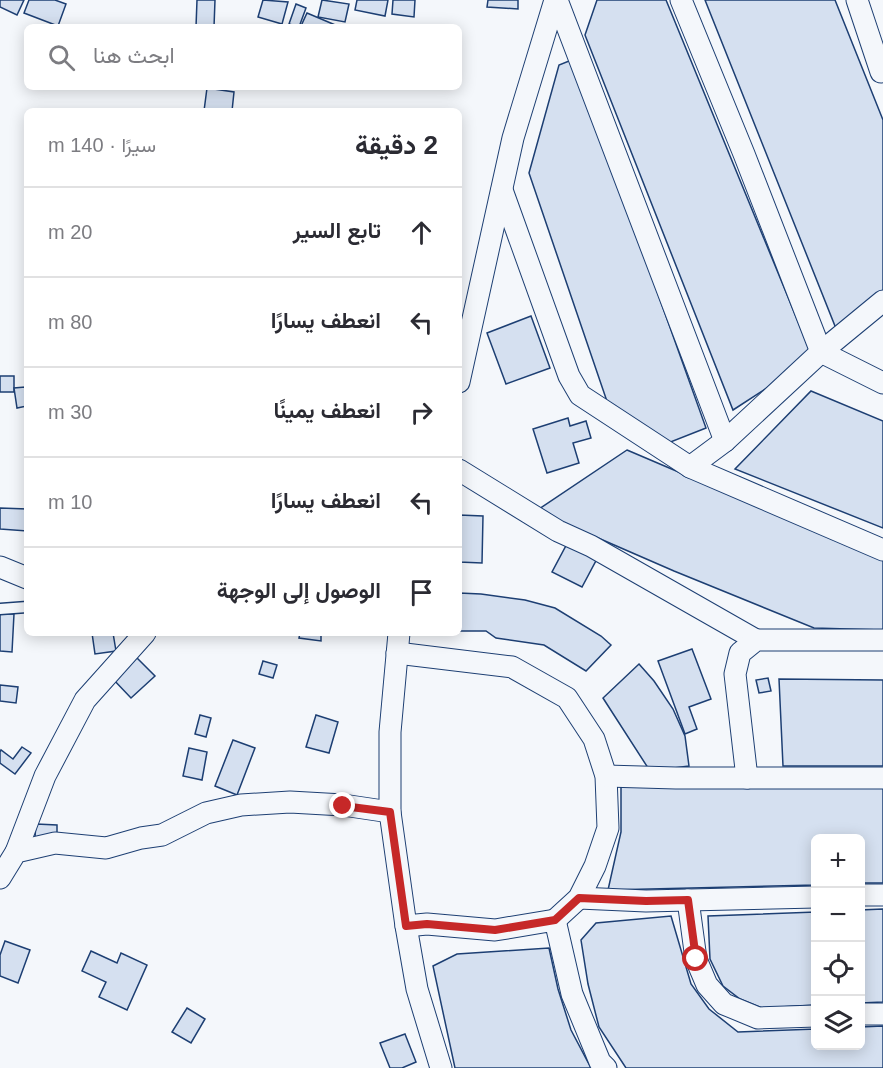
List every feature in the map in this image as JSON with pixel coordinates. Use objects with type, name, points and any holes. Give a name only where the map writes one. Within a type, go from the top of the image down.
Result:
[{"type":"street","points":[[462,369],[513,138],[556,0]]},
{"type":"street","points":[[556,0],[724,441]]},
{"type":"street","points":[[681,0],[821,352],[883,383]]},
{"type":"street","points":[[857,0],[882,73]]},
{"type":"street","points":[[502,190],[569,376],[580,395],[690,467],[883,550]]},
{"type":"street","points":[[690,467],[724,441],[821,352],[883,301]]},
{"type":"street","points":[[462,472],[558,531],[591,546],[756,640],[883,640]]},
{"type":"street","points":[[0,567],[24,577]]},
{"type":"street","points":[[0,878],[16,852],[45,776],[85,700],[142,636]]},
{"type":"street","points":[[747,778],[735,674],[740,653],[756,640]]},
{"type":"street","points":[[406,926],[427,924],[495,930],[555,920],[579,898],[595,866],[608,828],[606,776],[594,739],[567,698],[513,667],[398,643],[390,732],[390,812],[406,926],[417,989],[441,1068]]},
{"type":"street","points":[[606,776],[883,778]]},
{"type":"street","points":[[16,852],[55,843],[106,848],[141,838],[162,835],[206,813],[241,806],[290,802],[390,812]]},
{"type":"street","points":[[865,896],[883,895]]},
{"type":"street","points":[[579,898],[646,901],[811,897]]},
{"type":"street","points":[[688,900],[696,959],[707,985],[724,1004],[758,1018],[811,1016]]},
{"type":"street","points":[[555,920],[572,994],[600,1062],[606,1068]]},
{"type":"street","points":[[865,1014],[883,1014]]},
{"type":"lane","points":[[0,609],[24,607]]},
{"type":"building","points":[[0,0],[24,0],[17,15],[0,7]]},
{"type":"building","points":[[29,0],[55,0],[66,4],[59,24],[24,13]]},
{"type":"building","points":[[197,0],[215,0],[214,24],[196,24]]},
{"type":"building","points":[[263,0],[288,2],[282,24],[258,17]]},
{"type":"building","points":[[322,0],[349,4],[345,22],[318,17]]},
{"type":"building","points":[[357,0],[388,0],[385,16],[355,10]]},
{"type":"building","points":[[393,0],[415,0],[414,17],[392,14]]},
{"type":"building","points":[[488,0],[518,0],[518,9],[487,7]]},
{"type":"building","points":[[597,0],[666,0],[813,358],[733,410],[585,35]]},
{"type":"building","points":[[705,0],[835,0],[883,120],[883,296],[837,331]]},
{"type":"building","points":[[296,4],[306,8],[300,24],[289,24]]},
{"type":"building","points":[[307,13],[333,24],[302,24]]},
{"type":"building","points":[[574,59],[706,428],[663,445],[612,416],[529,173],[559,65]]},
{"type":"building","points":[[207,90],[234,92],[232,108],[204,108]]},
{"type":"building","points":[[531,316],[550,368],[506,384],[487,333]]},
{"type":"building","points":[[0,376],[14,376],[14,392],[0,392]]},
{"type":"building","points":[[24,387],[24,407],[17,408],[14,388]]},
{"type":"building","points":[[811,391],[883,421],[883,528],[735,469]]},
{"type":"building","points":[[568,418],[570,426],[586,421],[591,438],[573,443],[579,463],[547,473],[533,429]]},
{"type":"building","points":[[627,450],[883,559],[883,630],[814,628],[536,511]]},
{"type":"building","points":[[0,508],[24,509],[24,531],[0,529]]},
{"type":"building","points":[[462,515],[483,516],[482,563],[462,562]]},
{"type":"building","points":[[569,540],[599,555],[582,587],[552,572]]},
{"type":"building","points":[[462,593],[525,600],[555,608],[601,636],[611,645],[586,671],[544,645],[496,638],[486,631],[462,631]]},
{"type":"building","points":[[0,614],[14,614],[12,652],[0,651]]},
{"type":"building","points":[[92,636],[114,636],[116,651],[95,654]]},
{"type":"building","points":[[299,636],[321,636],[321,641],[299,638]]},
{"type":"building","points":[[692,649],[711,699],[689,707],[697,729],[685,734],[658,661]]},
{"type":"building","points":[[135,656],[155,676],[131,698],[112,678]]},
{"type":"building","points":[[263,661],[277,665],[273,678],[259,674]]},
{"type":"building","points":[[639,664],[673,709],[685,736],[689,766],[650,771],[603,698]]},
{"type":"building","points":[[768,678],[771,691],[759,693],[756,680]]},
{"type":"building","points":[[779,679],[883,680],[883,766],[783,766]]},
{"type":"building","points":[[0,685],[18,687],[16,703],[0,701]]},
{"type":"building","points":[[200,715],[211,718],[206,737],[195,734]]},
{"type":"building","points":[[316,715],[338,722],[329,753],[306,747]]},
{"type":"building","points":[[233,740],[255,748],[237,795],[215,786]]},
{"type":"building","points":[[22,747],[31,753],[15,774],[0,763],[0,752],[1,750],[13,759]]},
{"type":"building","points":[[189,748],[207,752],[202,780],[183,776]]},
{"type":"building","points":[[883,783],[883,883],[865,883],[865,834],[811,834],[811,885],[608,890],[621,832],[621,787]]},
{"type":"building","points":[[36,824],[57,825],[57,838],[35,837]]},
{"type":"building","points":[[883,909],[883,1002],[865,1003],[865,910]]},
{"type":"building","points":[[811,912],[811,1005],[762,1008],[740,999],[723,986],[710,959],[708,916]]},
{"type":"building","points":[[671,916],[691,984],[709,1009],[738,1032],[811,1029],[811,1050],[865,1050],[865,1027],[883,1026],[883,1068],[626,1068],[599,1027],[588,984],[581,940],[596,923]]},
{"type":"building","points":[[5,941],[30,950],[18,983],[0,976],[0,955]]},
{"type":"building","points":[[549,948],[558,989],[571,1030],[591,1068],[455,1068],[433,966],[457,954]]},
{"type":"building","points":[[91,951],[117,963],[121,953],[147,965],[127,1010],[99,997],[106,982],[82,971]]},
{"type":"building","points":[[187,1008],[205,1019],[191,1043],[172,1032]]},
{"type":"building","points":[[405,1034],[416,1062],[402,1068],[390,1068],[380,1043]]},
{"type":"route","points":[[343,806],[390,812],[406,926],[427,924],[495,930],[555,920],[579,898],[688,900],[696,959]]}]
